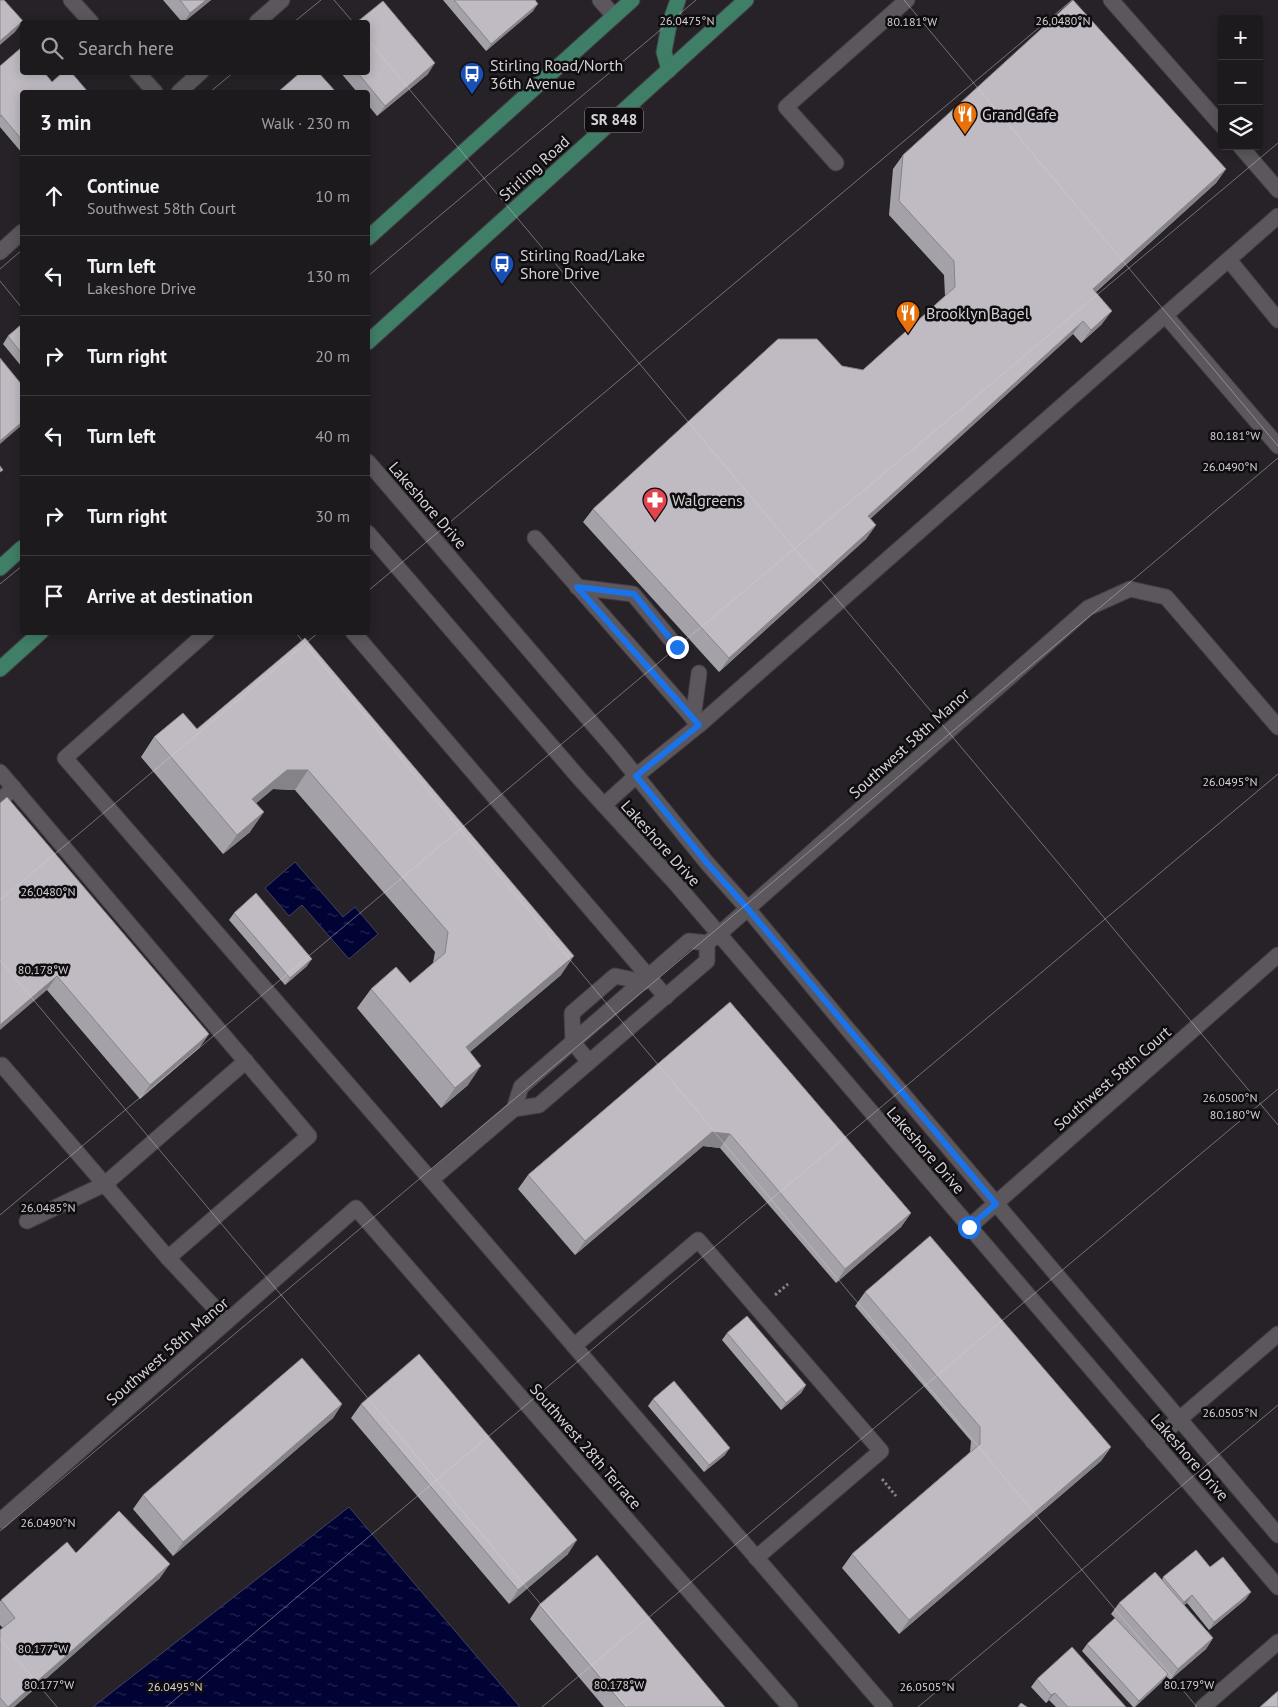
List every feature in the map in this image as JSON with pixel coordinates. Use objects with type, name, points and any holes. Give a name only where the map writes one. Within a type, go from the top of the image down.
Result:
[{"type":"main road","points":[[370,236],[632,0]]},
{"type":"main road","points":[[669,70],[664,52],[678,0]]},
{"type":"main road","name":"Stirling Road","points":[[370,340],[746,0]]},
{"type":"main road","points":[[0,568],[20,550]]},
{"type":"main road","points":[[0,669],[38,635]]},
{"type":"street","points":[[71,0],[89,20]]},
{"type":"street","points":[[259,20],[282,0]]},
{"type":"street","points":[[600,0],[614,16]]},
{"type":"street","points":[[836,163],[786,107],[907,0]]},
{"type":"street","points":[[1111,0],[1218,121]]},
{"type":"street","points":[[140,75],[153,90]]},
{"type":"street","points":[[181,90],[198,75]]},
{"type":"street","points":[[1243,150],[1278,190]]},
{"type":"street","points":[[636,776],[1278,216]]},
{"type":"street","points":[[0,252],[20,234]]},
{"type":"street","points":[[1228,260],[1278,320]]},
{"type":"street","points":[[1165,315],[1278,446]]},
{"type":"street","name":"Lakeshore Drive","points":[[370,464],[1278,1535]]},
{"type":"street","name":"Lakeshore Drive","points":[[370,535],[604,805],[677,885],[713,939],[969,1227],[1278,1587]]},
{"type":"street","points":[[535,538],[696,722]]},
{"type":"street","points":[[577,587],[634,594],[677,647]]},
{"type":"street","name":"Southwest 58th Manor","points":[[713,939],[1088,608],[1130,589],[1166,597],[1278,727]]},
{"type":"street","points":[[204,635],[65,758],[885,1707]]},
{"type":"street","points":[[355,635],[646,979],[666,997]]},
{"type":"street","points":[[696,722],[699,673]]},
{"type":"street","points":[[0,772],[309,1136],[168,1258]]},
{"type":"street","name":"Lakeshore Drive","points":[[604,805],[636,776]]},
{"type":"street","points":[[0,800],[14,788]]},
{"type":"street","points":[[431,1180],[514,1108],[521,1086],[690,941],[713,939],[707,961],[539,1105],[514,1108]]},
{"type":"street","name":"Southwest 58th Court","points":[[969,1227],[1278,955]]},
{"type":"street","points":[[589,1062],[573,1042],[572,1013],[615,976],[646,979]]},
{"type":"street","points":[[27,1221],[105,1184],[246,1061]]},
{"type":"street","points":[[2,1065],[168,1258],[227,1321]]},
{"type":"street","name":"Southwest 58th Manor","points":[[0,1521],[356,1208]]},
{"type":"street","name":"Southwest 28th Terrace","points":[[356,1208],[790,1707]]},
{"type":"street","points":[[574,1346],[698,1240],[881,1451],[756,1558]]},
{"type":"street","points":[[1153,1442],[1278,1334]]},
{"type":"street","points":[[1203,1707],[1278,1642]]},
{"type":"path","points":[[770,1299],[788,1284]]},
{"type":"path","points":[[879,1476],[896,1496]]},
{"type":"water","points":[[295,862],[343,917],[355,907],[378,934],[349,959],[302,905],[289,916],[265,888]]},
{"type":"water","points":[[349,1507],[520,1707],[93,1707]]},
{"type":"building","points":[[0,0],[4,0],[22,20],[0,41]]},
{"type":"building","points":[[180,0],[206,0],[190,13]]},
{"type":"building","points":[[454,0],[535,0],[538,4],[491,44]]},
{"type":"building","points":[[1073,0],[1226,169],[1093,289],[1112,311],[1091,330],[1083,321],[868,516],[876,525],[729,658],[593,509],[778,339],[817,339],[842,366],[863,370],[955,287],[954,261],[899,201],[903,155]]},
{"type":"building","points":[[383,1],[435,63],[385,106],[359,75],[370,75],[370,20],[359,20]]},
{"type":"building","points":[[20,49],[20,75],[46,75],[52,82],[60,75],[74,75],[86,90],[20,90],[20,138],[1,115],[0,117],[0,66]]},
{"type":"building","points":[[298,75],[321,75],[334,90],[280,90]]},
{"type":"building","points":[[20,326],[20,351],[8,336]]},
{"type":"building","points":[[0,358],[20,383],[20,424],[0,441]]},
{"type":"building","points":[[305,638],[574,956],[466,1047],[481,1066],[455,1088],[371,989],[396,967],[410,983],[445,953],[448,932],[308,770],[287,770],[252,799],[264,812],[237,835],[154,737],[183,713],[197,729]]},
{"type":"building","points":[[7,797],[209,1034],[150,1085],[57,976],[0,1025],[0,803]]},
{"type":"building","points":[[256,893],[312,959],[290,978],[234,913]]},
{"type":"building","points":[[730,1002],[911,1213],[845,1269],[730,1134],[712,1132],[585,1241],[528,1175]]},
{"type":"building","points":[[930,1236],[1111,1447],[909,1620],[852,1554],[980,1444],[980,1427],[865,1292]]},
{"type":"building","points":[[747,1316],[806,1385],[786,1403],[727,1333]]},
{"type":"building","points":[[419,1354],[577,1540],[518,1590],[361,1404]]},
{"type":"building","points":[[302,1358],[342,1404],[183,1542],[143,1495]]},
{"type":"building","points":[[674,1381],[730,1448],[709,1465],[653,1399]]},
{"type":"building","points":[[119,1511],[170,1564],[8,1707],[0,1698],[0,1630],[15,1618],[1,1600],[67,1542],[76,1553]]},
{"type":"building","points":[[1196,1550],[1210,1567],[1223,1557],[1251,1592],[1214,1622],[1192,1595],[1184,1602],[1163,1577]]},
{"type":"building","points":[[597,1555],[725,1707],[625,1707],[539,1605]]},
{"type":"building","points":[[1155,1572],[1213,1638],[1178,1669],[1119,1603]]},
{"type":"building","points":[[1115,1618],[1168,1674],[1139,1701],[1087,1644]]},
{"type":"building","points":[[1072,1647],[1126,1707],[1068,1707],[1055,1693],[1051,1695],[1037,1679]]},
{"type":"building","points":[[1278,1691],[1278,1707],[1260,1707]]},
{"type":"building","points":[[1021,1703],[1027,1707],[1018,1707]]},
{"type":"place","name":"Stirling Road/North 36th Avenue","points":[[472,95]]},
{"type":"place","name":"Grand Cafe","points":[[965,135]]},
{"type":"place","name":"Stirling Road/Lake Shore Drive","points":[[502,285]]},
{"type":"place","name":"Brooklyn Bagel","points":[[908,334]]},
{"type":"place","name":"Walgreens","points":[[655,521]]},
{"type":"route","points":[[677,647],[634,594],[577,587],[699,725],[636,776],[707,863],[748,909],[996,1204],[969,1227]]}]
